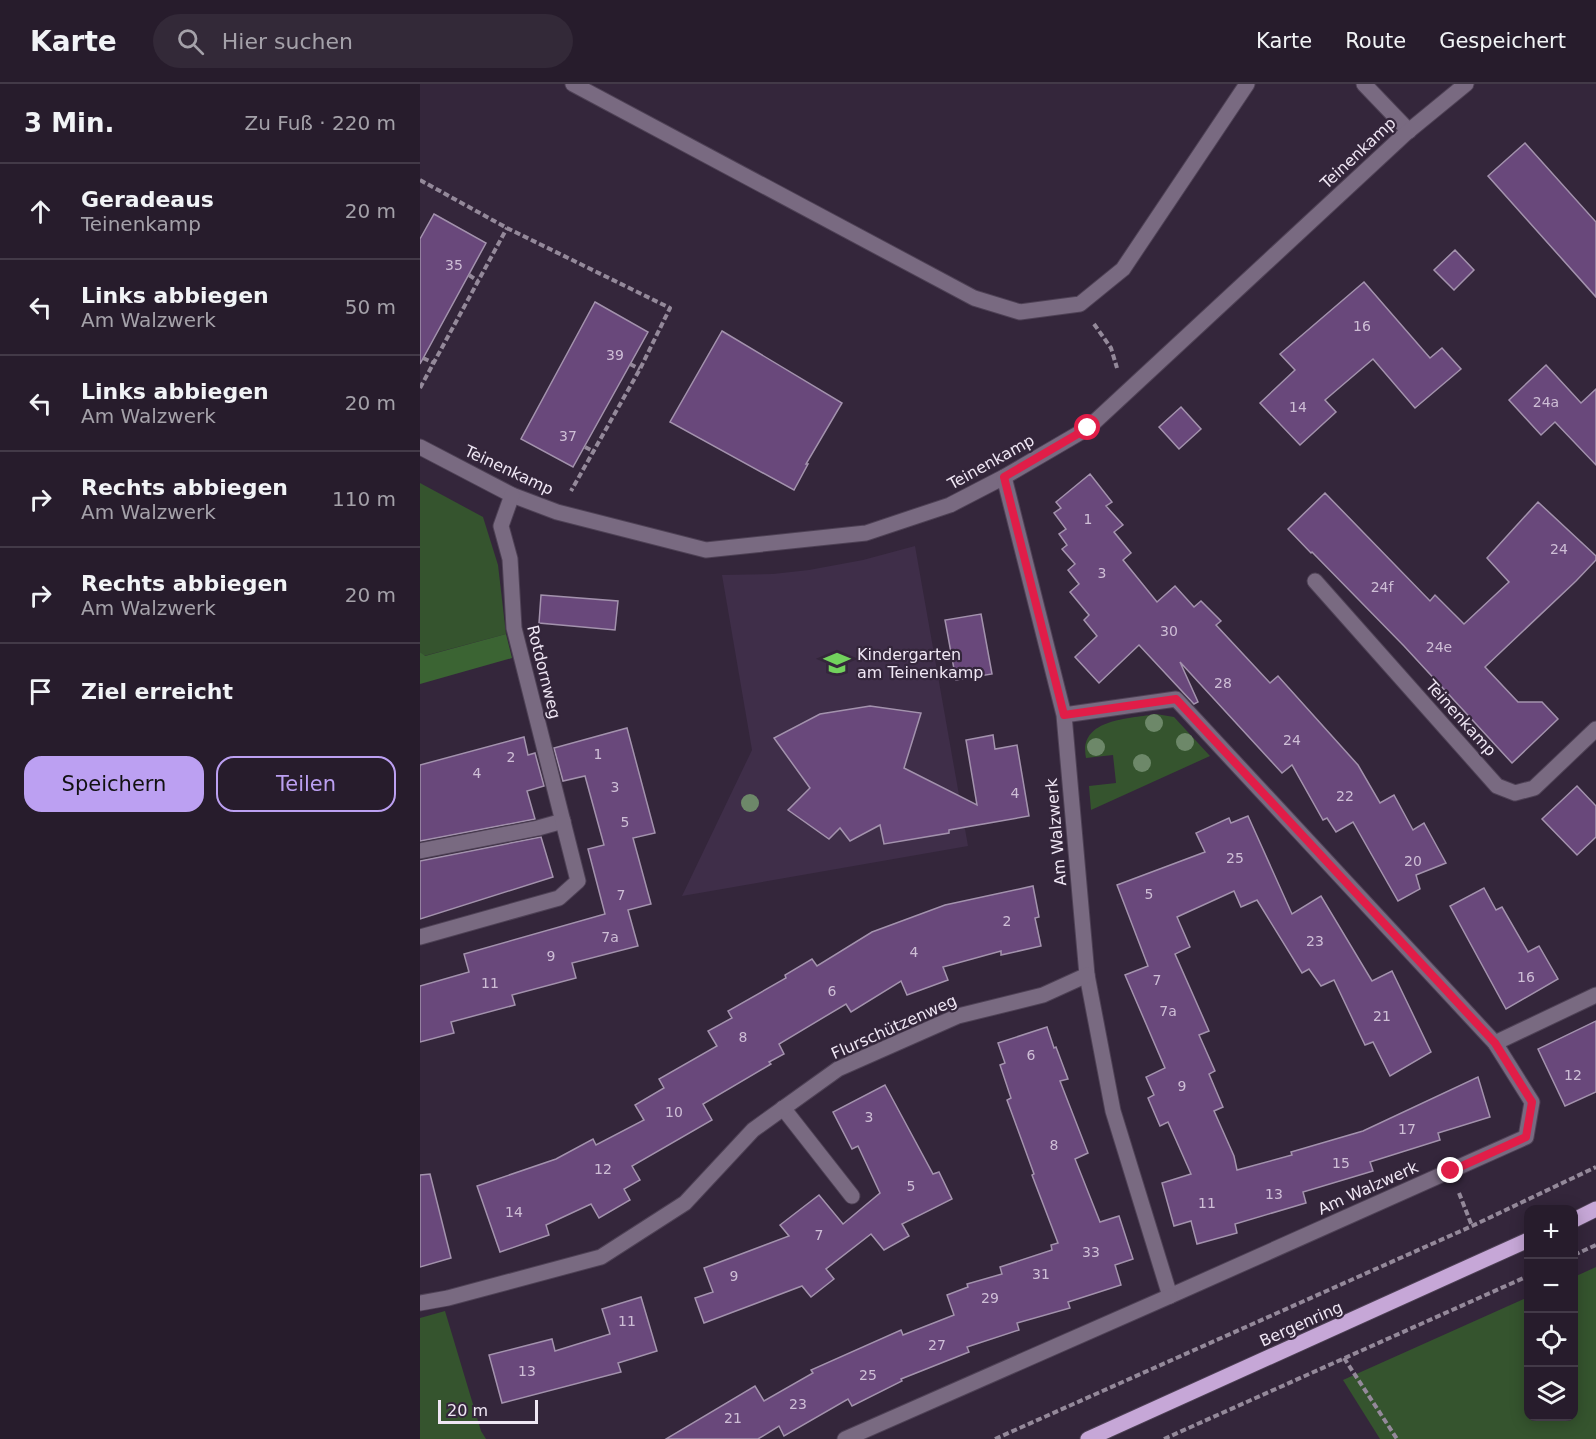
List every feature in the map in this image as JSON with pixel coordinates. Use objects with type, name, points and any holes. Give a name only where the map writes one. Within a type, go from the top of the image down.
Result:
[{"type":"main road","points":[[1578,1218],[1596,1209]]},
{"type":"main road","name":"Bergenring","points":[[1088,1439],[1524,1242]]},
{"type":"street","points":[[573,84],[974,298],[1020,312],[1080,304],[1123,269],[1247,84]]},
{"type":"street","points":[[1364,84],[1409,131]]},
{"type":"street","name":"Teinenkamp","points":[[420,447],[512,495],[557,512],[706,550],[866,533],[950,506],[1088,428],[1409,131],[1466,84]]},
{"type":"street","name":"Am Walzwerk","points":[[1004,477],[1064,715],[1087,975],[1113,1111],[1170,1296],[1526,1137],[1532,1102],[1495,1043],[1176,699],[1064,715]]},
{"type":"street","name":"Rotdornweg","points":[[420,937],[559,898],[578,881],[514,628],[510,559],[501,526],[512,495]]},
{"type":"street","name":"Teinenkamp","points":[[1315,581],[1497,786],[1515,793],[1534,788],[1596,729]]},
{"type":"street","points":[[420,851],[563,821]]},
{"type":"street","name":"Flurschützenweg","points":[[420,1304],[601,1257],[685,1203],[753,1130],[838,1069],[958,1016],[1043,995],[1087,975]]},
{"type":"street","points":[[1495,1043],[1596,995]]},
{"type":"street","points":[[783,1108],[852,1196]]},
{"type":"street","points":[[844,1439],[1170,1296]]},
{"type":"path","points":[[420,180],[507,228],[670,308],[595,452],[557,512]]},
{"type":"path","points":[[420,388],[507,228]]},
{"type":"path","points":[[469,275],[478,281]]},
{"type":"path","points":[[1080,304],[1111,348],[1117,365],[1120,399]]},
{"type":"path","points":[[423,358],[434,363]]},
{"type":"path","points":[[630,364],[640,369]]},
{"type":"path","points":[[585,447],[595,452]]},
{"type":"path","points":[[994,1439],[1472,1226],[1596,1167]]},
{"type":"path","points":[[1451,1171],[1472,1226]]},
{"type":"path","points":[[1578,1253],[1596,1245]]},
{"type":"path","points":[[1164,1439],[1524,1278]]},
{"type":"path","points":[[1344,1358],[1396,1439]]},
{"type":"shaded area","name":"Kindergarten am Teinenkamp","points":[[915,546],[968,846],[682,896],[752,750],[722,575],[773,574],[809,570],[863,560]]},
{"type":"green space","points":[[420,483],[483,517],[498,565],[506,634],[424,656],[420,652]]},
{"type":"green space","points":[[506,634],[512,658],[420,684],[420,652],[425,656]]},
{"type":"green space","points":[[1156,714],[1174,717],[1210,756],[1091,810],[1089,786],[1116,783],[1113,755],[1086,758],[1086,745],[1090,735],[1108,723]]},
{"type":"green space","points":[[1596,1267],[1596,1439],[1380,1439],[1343,1380],[1524,1299],[1524,1421],[1578,1421],[1578,1275]]},
{"type":"green space","points":[[445,1311],[481,1431],[486,1439],[420,1439],[420,1318]]},
{"type":"building","points":[[1525,143],[1596,222],[1596,297],[1488,176]]},
{"type":"building","points":[[434,214],[486,243],[420,364],[420,239]]},
{"type":"building","points":[[1455,250],[1474,270],[1454,290],[1434,270]]},
{"type":"building","points":[[1364,282],[1430,358],[1442,348],[1461,369],[1415,408],[1373,359],[1325,400],[1336,412],[1300,445],[1260,403],[1295,370],[1280,354]]},
{"type":"building","points":[[595,302],[648,332],[573,467],[521,439]]},
{"type":"building","points":[[722,331],[842,403],[806,464],[808,464],[794,490],[670,422]]},
{"type":"building","points":[[1546,365],[1581,403],[1596,389],[1596,465],[1555,422],[1541,435],[1509,400]]},
{"type":"building","points":[[1181,407],[1201,429],[1179,449],[1159,427]]},
{"type":"building","points":[[1090,474],[1112,502],[1106,506],[1123,525],[1114,532],[1131,553],[1123,560],[1157,602],[1175,586],[1194,607],[1201,601],[1221,621],[1216,625],[1270,683],[1278,676],[1358,765],[1380,803],[1394,795],[1413,830],[1424,823],[1446,863],[1416,875],[1420,889],[1398,901],[1353,822],[1336,832],[1327,818],[1323,820],[1292,765],[1282,773],[1180,662],[1198,702],[1194,704],[1139,645],[1099,683],[1075,657],[1097,636],[1084,620],[1089,615],[1070,592],[1079,584],[1068,570],[1075,564],[1062,549],[1067,545],[1059,534],[1066,529],[1054,513],[1061,508],[1056,502]]},
{"type":"building","points":[[1325,493],[1430,601],[1435,595],[1464,624],[1509,582],[1487,558],[1538,502],[1596,556],[1596,560],[1576,581],[1485,667],[1518,702],[1542,702],[1558,719],[1512,763],[1404,646],[1288,529]]},
{"type":"building","points":[[541,595],[618,601],[615,630],[539,623]]},
{"type":"building","points":[[981,614],[992,674],[956,680],[945,620]]},
{"type":"building","points":[[870,706],[921,713],[904,768],[977,805],[966,740],[993,735],[995,749],[1017,745],[1029,816],[884,844],[880,825],[850,841],[840,828],[829,839],[788,810],[810,788],[774,738],[820,714]]},
{"type":"building","points":[[627,728],[655,833],[633,838],[651,904],[628,910],[638,946],[572,963],[576,978],[512,995],[515,1005],[451,1022],[454,1033],[420,1042],[420,986],[469,972],[464,954],[605,914],[588,849],[604,845],[585,776],[563,781],[554,748]]},
{"type":"building","points":[[524,737],[528,755],[535,753],[544,786],[527,791],[535,819],[420,841],[420,765]]},
{"type":"building","points":[[1577,786],[1596,806],[1596,837],[1577,855],[1542,819]]},
{"type":"building","points":[[1248,816],[1292,914],[1321,896],[1372,981],[1392,971],[1431,1052],[1390,1076],[1373,1042],[1365,1045],[1334,980],[1321,986],[1309,969],[1302,973],[1257,900],[1241,907],[1234,891],[1177,917],[1190,947],[1175,954],[1209,1031],[1199,1035],[1215,1071],[1209,1074],[1223,1107],[1214,1111],[1234,1156],[1237,1170],[1292,1155],[1291,1152],[1363,1131],[1478,1077],[1490,1117],[1438,1133],[1440,1140],[1370,1162],[1373,1171],[1303,1192],[1306,1203],[1235,1224],[1237,1233],[1197,1244],[1191,1221],[1174,1226],[1162,1183],[1191,1174],[1168,1122],[1160,1126],[1148,1098],[1154,1095],[1146,1077],[1165,1068],[1125,975],[1148,966],[1117,885],[1205,852],[1196,833],[1229,818],[1231,823]]},
{"type":"building","points":[[541,837],[553,877],[420,919],[420,861]]},
{"type":"building","points":[[1033,886],[1039,917],[1035,918],[1041,946],[1001,955],[1001,951],[943,967],[948,980],[907,995],[901,981],[851,1012],[846,1004],[779,1044],[784,1054],[769,1062],[771,1064],[703,1104],[712,1120],[632,1166],[640,1180],[624,1189],[630,1200],[599,1218],[591,1204],[546,1225],[549,1235],[500,1252],[477,1186],[556,1159],[593,1139],[596,1145],[644,1120],[635,1105],[664,1088],[659,1079],[717,1046],[708,1031],[732,1018],[728,1011],[786,978],[785,975],[812,959],[817,966],[872,932],[945,905]]},
{"type":"building","points":[[1484,888],[1496,910],[1502,907],[1528,952],[1539,946],[1558,979],[1506,1009],[1450,906]]},
{"type":"building","points":[[1596,1021],[1596,1092],[1565,1106],[1538,1049]]},
{"type":"building","points":[[1047,1027],[1068,1079],[1060,1081],[1088,1153],[1075,1159],[1100,1222],[1119,1216],[1133,1259],[1115,1265],[1121,1285],[1068,1302],[1070,1308],[1017,1323],[1019,1330],[967,1347],[969,1352],[901,1379],[902,1381],[852,1406],[848,1399],[784,1436],[779,1426],[758,1439],[666,1439],[755,1386],[764,1401],[813,1373],[811,1370],[901,1330],[903,1335],[954,1315],[947,1295],[968,1287],[967,1284],[1002,1274],[1000,1267],[1052,1250],[1051,1245],[1058,1243],[1007,1100],[1011,1098],[1000,1065],[1005,1063],[998,1043]]},
{"type":"building","points":[[885,1085],[933,1174],[939,1172],[952,1199],[902,1224],[909,1236],[884,1250],[871,1234],[826,1269],[834,1279],[811,1297],[802,1286],[704,1323],[695,1298],[713,1292],[704,1268],[789,1236],[780,1225],[819,1195],[843,1224],[880,1193],[858,1146],[852,1149],[833,1112]]},
{"type":"building","points":[[430,1174],[451,1258],[420,1267],[420,1175]]},
{"type":"building","points":[[641,1297],[657,1351],[618,1363],[621,1372],[502,1403],[489,1355],[552,1339],[555,1351],[610,1334],[602,1309]]},
{"type":"place","name":"Kindergarten am Teinenkamp","points":[[837,663]]},
{"type":"route","points":[[1088,428],[1004,477],[1064,715],[1176,699],[1495,1043],[1532,1102],[1526,1137],[1451,1171]]}]
